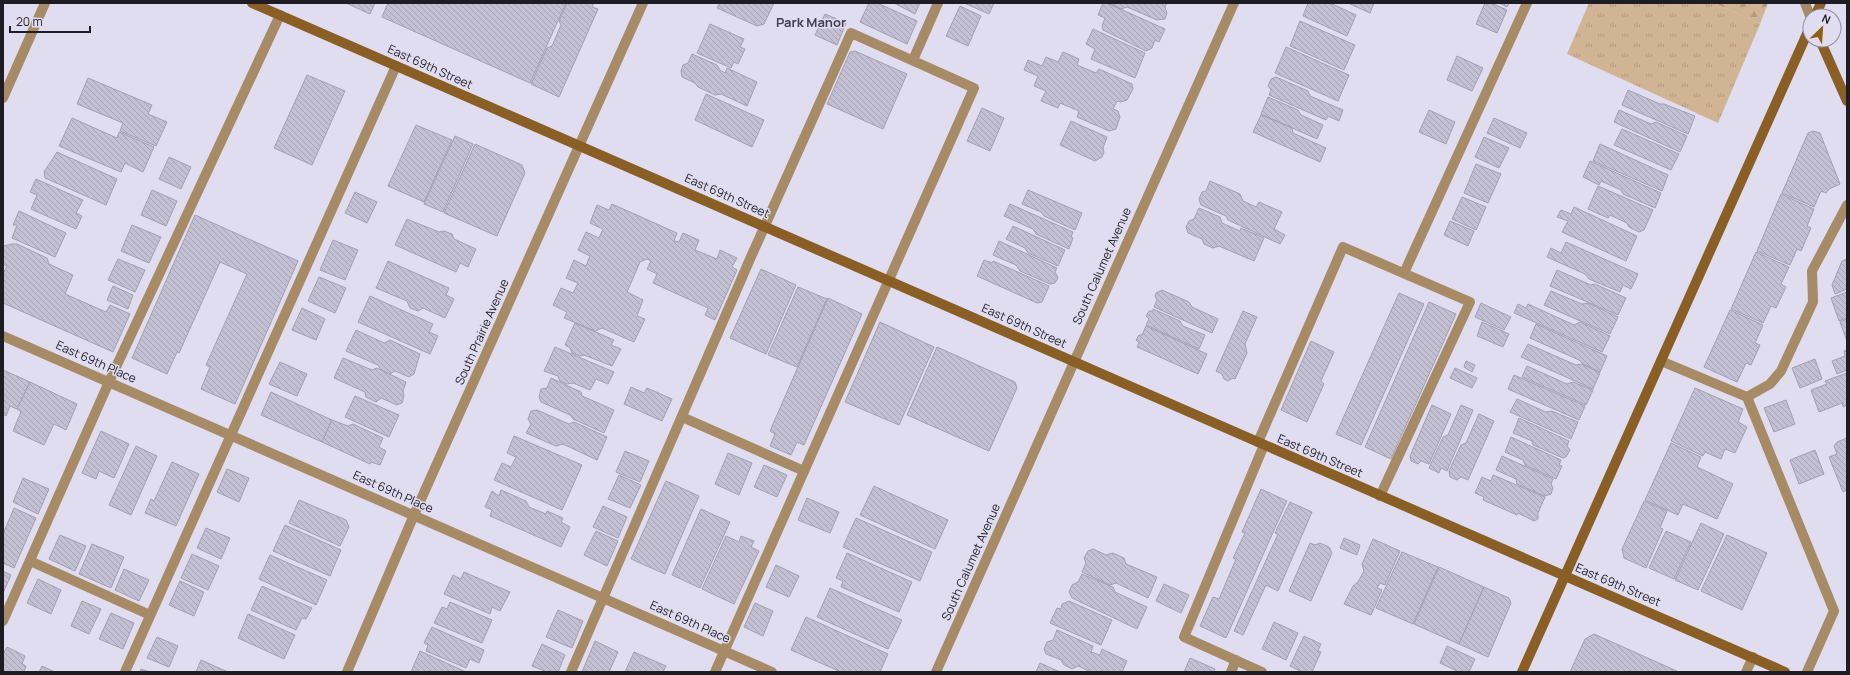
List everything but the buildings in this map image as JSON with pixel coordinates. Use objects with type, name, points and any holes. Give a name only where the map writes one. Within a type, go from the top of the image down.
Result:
[{"type":"street","points":[[3,98],[45,3]]},
{"type":"street","name":"East 69th Street","points":[[252,3],[1785,672]]},
{"type":"street","name":"South Prairie Avenue","points":[[347,672],[414,515],[643,3]]},
{"type":"street","points":[[913,60],[938,3]]},
{"type":"street","name":"South Calumet Avenue","points":[[936,672],[1234,3]]},
{"type":"street","points":[[1404,273],[1527,3]]},
{"type":"street","points":[[3,621],[108,382],[280,15]]},
{"type":"street","points":[[571,672],[850,33],[974,88],[715,672]]},
{"type":"street","points":[[1522,672],[1802,45]]},
{"type":"street","points":[[1824,48],[1847,101]]},
{"type":"street","points":[[125,672],[396,66]]},
{"type":"street","points":[[1747,397],[1770,384],[1781,372],[1813,302],[1812,271],[1847,205]]},
{"type":"street","points":[[1262,672],[1184,637],[1261,444],[1343,247],[1470,302],[1380,496]]},
{"type":"street","name":"East 69th Place","points":[[3,336],[772,672]]},
{"type":"street","points":[[1661,361],[1747,397],[1834,611],[1807,672]]},
{"type":"street","points":[[682,417],[804,471]]},
{"type":"street","points":[[30,561],[150,614]]},
{"type":"street","points":[[1746,672],[1753,657]]},
{"type":"street","points":[[1231,672],[1236,660]]},
{"type":"green space","points":[[1589,3],[1714,3],[1760,24],[1718,123],[1567,54]]},
{"type":"green space","points":[[1714,3],[1768,3],[1760,24]]},
{"type":"district","name":"Park Manor","points":[[811,22]]}]
